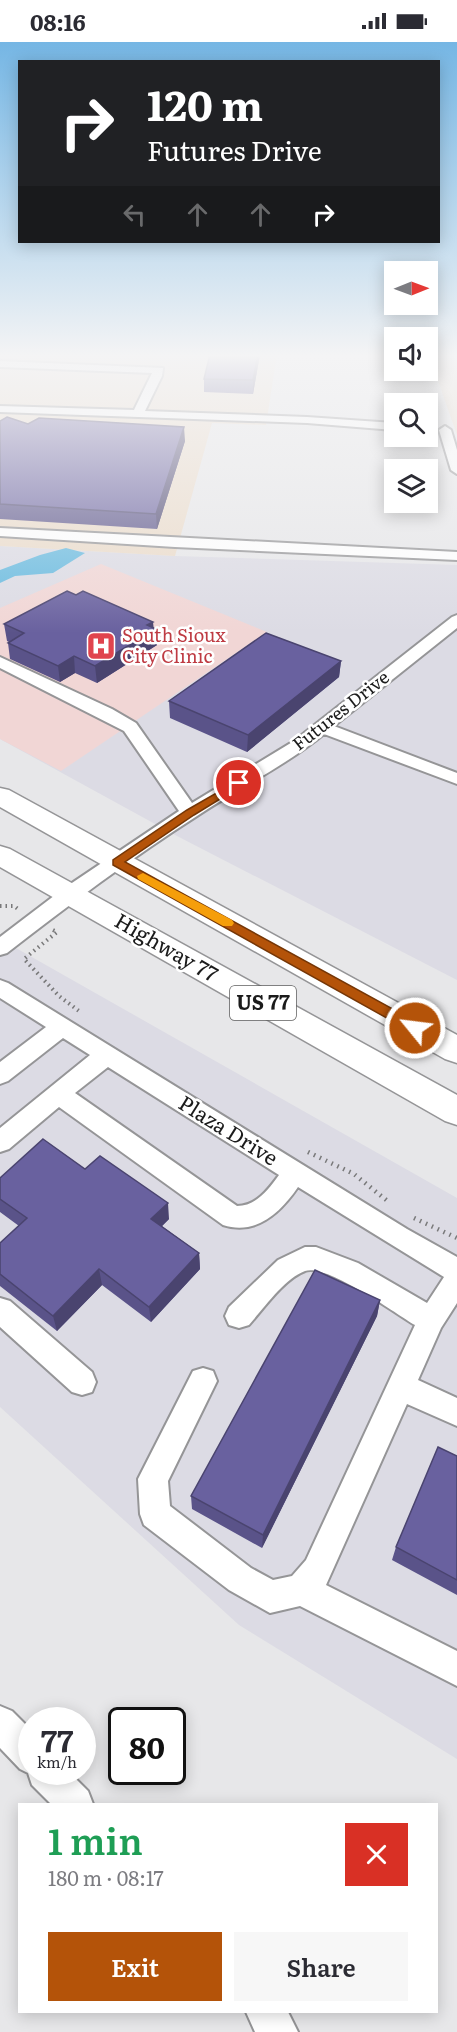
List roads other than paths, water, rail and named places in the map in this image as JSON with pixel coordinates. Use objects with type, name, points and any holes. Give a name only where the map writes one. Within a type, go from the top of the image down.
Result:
[{"type":"highway","name":"US 77","points":[[0,796],[457,1050]]},
{"type":"highway","name":"Highway 77","points":[[0,855],[457,1111]]},
{"type":"street","points":[[451,447],[457,470]]},
{"type":"street","points":[[0,532],[175,543],[457,556]]},
{"type":"street","name":"Futures Drive","points":[[0,948],[70,894],[190,812],[282,757],[323,728],[457,620]]},
{"type":"street","points":[[0,662],[106,713],[130,728],[190,812]]},
{"type":"street","points":[[323,728],[457,779]]},
{"type":"street","name":"Plaza Drive","points":[[0,988],[294,1173],[457,1271]]},
{"type":"street","points":[[0,1075],[62,1027]]},
{"type":"street","points":[[0,1142],[106,1055]]},
{"type":"street","points":[[59,1094],[232,1217],[243,1218],[273,1203],[294,1173]]},
{"type":"street","points":[[239,1316],[286,1269],[306,1258],[324,1259],[343,1268],[432,1320]]},
{"type":"street","points":[[203,1381],[153,1479],[154,1514],[240,1580],[270,1597],[301,1590],[317,1571],[432,1320],[457,1280]]},
{"type":"street","points":[[0,1310],[82,1382]]},
{"type":"street","points":[[401,1387],[457,1412]]},
{"type":"street","points":[[301,1590],[457,1669]]},
{"type":"street","points":[[0,1723],[18,1742]]},
{"type":"street","points":[[57,1785],[74,1803]]},
{"type":"street","points":[[267,2013],[278,2032]]},
{"type":"water","points":[[66,548],[85,553],[53,573],[15,576],[0,583],[0,570]]},
{"type":"place","name":"South Sioux City Clinic","points":[[101,646]]}]
